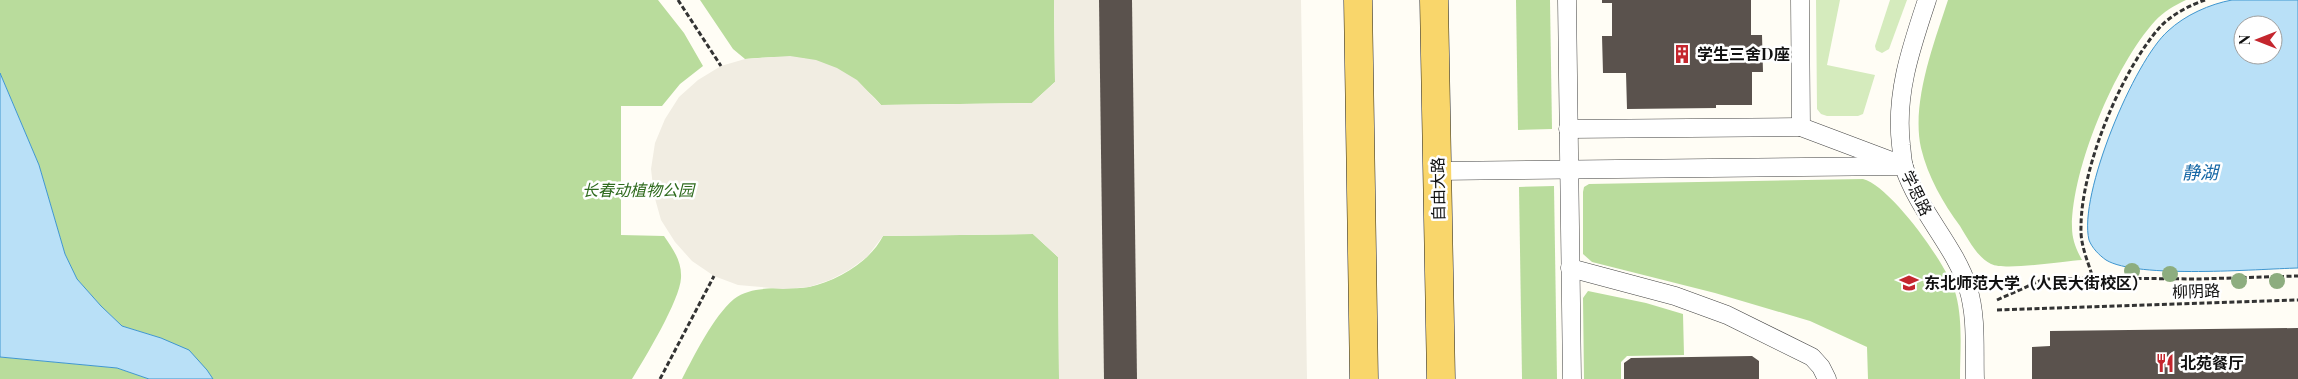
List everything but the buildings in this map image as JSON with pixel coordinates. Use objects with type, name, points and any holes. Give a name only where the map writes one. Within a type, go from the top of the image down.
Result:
[{"type":"main road","points":[[1358,0],[1364,379]]},
{"type":"main road","name":"自由大路","points":[[1434,0],[1441,379]]},
{"type":"lane","points":[[1567,0],[1572,379]]},
{"type":"lane","points":[[1800,0],[1801,127]]},
{"type":"lane","name":"学思路","points":[[1927,0],[1908,55],[1899,100],[1899,132],[1904,166],[1916,195],[1956,260],[1968,287],[1974,310],[1975,379]]},
{"type":"lane","points":[[1568,129],[1801,127],[1904,166]]},
{"type":"lane","points":[[1437,171],[1904,166]]},
{"type":"lane","points":[[1570,268],[1676,296],[1727,315],[1812,357],[1821,367],[1827,379]]},
{"type":"path","points":[[678,0],[721,66]]},
{"type":"path","points":[[2093,278],[2082,243],[2080,227],[2083,206],[2100,140],[2113,105],[2138,58],[2161,26],[2178,13],[2206,0]]},
{"type":"path","points":[[660,379],[714,276]]},
{"type":"path","points":[[1974,310],[2044,279],[2198,279],[2298,276]]},
{"type":"path","name":"柳阴路","points":[[1974,310],[2298,300]]},
{"type":"green space","points":[[0,0],[658,0],[684,33],[703,66],[680,84],[662,106],[621,106],[621,235],[664,236],[674,251],[680,266],[681,278],[675,300],[653,344],[632,379],[213,379],[207,370],[161,338],[122,326],[77,279],[65,254],[39,165],[0,73]]},
{"type":"green space","points":[[700,0],[1054,0],[1055,82],[1032,103],[881,105],[866,90],[841,73],[816,61],[790,57],[745,59],[733,49]]},
{"type":"green space","points":[[1516,0],[1550,0],[1552,129],[1518,130]]},
{"type":"green space","points":[[1816,0],[1840,0],[1827,65],[1875,75],[1863,114],[1858,116],[1827,116],[1821,114],[1817,109]]},
{"type":"green space","points":[[1890,0],[1907,0],[1889,49],[1882,53],[1876,50],[1875,46]]},
{"type":"green space","points":[[1948,0],[2186,0],[2173,6],[2155,21],[2140,40],[2125,63],[2098,118],[2079,176],[2074,203],[2073,236],[2082,260],[2021,266],[1998,266],[1991,264],[1981,257],[1973,247],[1937,189],[1921,148],[1919,112],[1925,73]]},
{"type":"green space","points":[[1863,179],[1875,185],[1903,211],[1931,248],[1951,282],[1956,295],[1960,316],[1960,379],[1868,379],[1867,347],[1810,321],[1715,293],[1592,262],[1583,254],[1583,192],[1584,187],[1589,184]]},
{"type":"green space","points":[[1554,186],[1557,379],[1522,379],[1519,187]]},
{"type":"green space","points":[[1033,234],[1058,257],[1059,379],[682,379],[705,336],[719,316],[734,299],[742,294],[761,289],[809,287],[831,280],[861,262],[870,254],[883,236]]},
{"type":"green space","points":[[1588,291],[1646,303],[1683,314],[1684,355],[1627,356],[1621,362],[1621,379],[1584,379],[1583,298]]},
{"type":"green space","points":[[0,357],[117,368],[149,379],[0,379]]},
{"type":"shaded area","points":[[1054,0],[1301,0],[1307,379],[1059,379],[1058,257],[1033,234],[883,236],[867,257],[849,270],[830,280],[809,287],[783,289],[738,285],[714,276],[692,261],[675,242],[661,220],[654,195],[651,169],[655,143],[665,119],[679,97],[698,80],[721,66],[745,59],[790,56],[816,60],[837,68],[857,80],[881,105],[1032,103],[1055,82]]},
{"type":"water","name":"静湖","points":[[2232,0],[2298,0],[2298,268],[2199,272],[2143,269],[2122,266],[2106,260],[2090,243],[2088,219],[2092,193],[2100,162],[2125,98],[2154,47],[2168,31],[2190,15],[2207,7]]},
{"type":"water","points":[[0,73],[39,165],[65,254],[77,279],[122,326],[161,338],[189,350],[213,379],[149,379],[117,368],[0,357]]},
{"type":"place","name":"学生三舍D座","points":[[1682,54]]},
{"type":"place","name":"东北师范大学（人民大街校区）","points":[[1909,283]]},
{"type":"place","name":"北苑餐厅","points":[[2165,363]]},
{"type":"park label","name":"长春动植物公园","points":[[638,190]]}]
